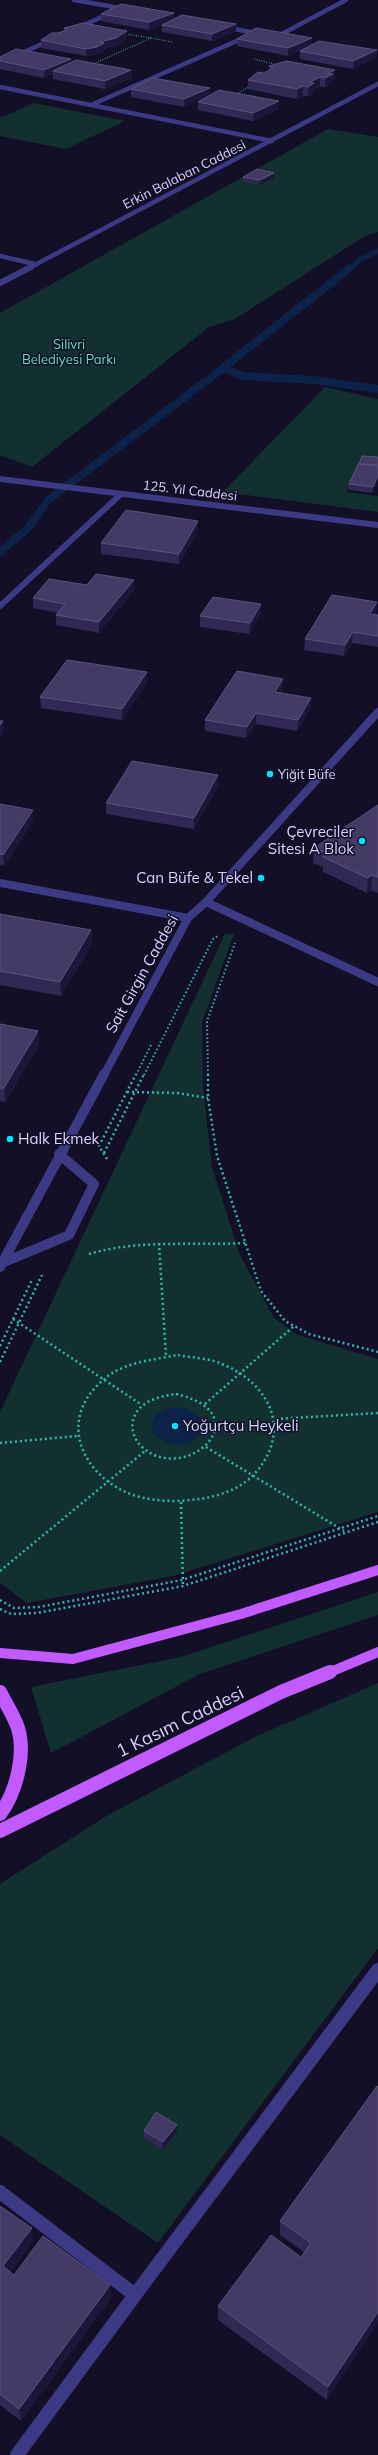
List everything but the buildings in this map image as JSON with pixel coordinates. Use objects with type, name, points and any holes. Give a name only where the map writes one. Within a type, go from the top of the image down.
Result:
[{"type":"main road","points":[[0,1653],[73,1659],[241,1614],[378,1570]]},
{"type":"main road","name":"1 Kasım Caddesi","points":[[0,1831],[281,1692],[378,1652]]},
{"type":"main road","points":[[0,1692],[18,1729],[20,1767],[6,1806],[0,1814]]},
{"type":"street","points":[[74,0],[135,11]]},
{"type":"street","points":[[276,37],[346,0]]},
{"type":"street","points":[[71,31],[120,8]]},
{"type":"street","points":[[217,26],[283,38]]},
{"type":"street","points":[[91,105],[255,33]]},
{"type":"street","points":[[0,63],[57,37]]},
{"type":"street","name":"Erkin Balaban Caddesi","points":[[0,283],[272,142],[378,84]]},
{"type":"street","points":[[0,87],[272,142]]},
{"type":"street","points":[[0,256],[35,264]]},
{"type":"street","name":"125. Yıl Caddesi","points":[[0,479],[378,525]]},
{"type":"street","points":[[0,606],[121,494]]},
{"type":"street","name":"Sait Girgin Caddesi","points":[[1,1265],[59,1154],[188,918],[206,902],[377,713]]},
{"type":"street","points":[[0,883],[188,918]]},
{"type":"street","points":[[206,902],[378,982]]},
{"type":"street","points":[[1,1265],[69,1235],[94,1184],[59,1154]]},
{"type":"street","points":[[17,2455],[378,1970]]},
{"type":"street","points":[[0,2192],[135,2295]]},
{"type":"path","points":[[91,65],[151,38],[120,32]]},
{"type":"path","points":[[252,59],[281,65]]},
{"type":"path","points":[[228,98],[255,84]]},
{"type":"path","points":[[104,1153],[213,939],[225,931]]},
{"type":"path","points":[[211,936],[216,932]]},
{"type":"path","points":[[236,939],[207,1021],[208,1098],[217,1156],[261,1291],[285,1321],[309,1334],[378,1352]]},
{"type":"path","points":[[111,1164],[99,1146],[155,1037]]},
{"type":"path","points":[[127,1092],[177,1093],[208,1098]]},
{"type":"path","points":[[81,1256],[103,1249],[135,1243],[221,1246],[245,1244]]},
{"type":"path","points":[[159,1244],[166,1356]]},
{"type":"path","points":[[0,1362],[46,1268]]},
{"type":"path","points":[[0,1346],[33,1278]]},
{"type":"path","points":[[13,1319],[142,1405]]},
{"type":"path","points":[[205,1404],[294,1326]]},
{"type":"path","points":[[166,1356],[190,1356],[212,1360],[241,1373],[259,1386],[274,1410],[276,1419],[276,1436],[266,1462],[252,1476],[223,1493],[180,1502],[162,1501],[138,1496],[107,1482],[86,1460],[77,1436],[78,1417],[90,1392],[103,1379],[133,1363],[166,1356]]},
{"type":"path","points":[[176,1394],[187,1396],[205,1404],[211,1410],[217,1425],[216,1433],[206,1448],[187,1456],[176,1458],[155,1455],[145,1451],[138,1445],[130,1430],[133,1414],[142,1405],[155,1397],[176,1394]]},
{"type":"path","points":[[276,1419],[378,1413]]},
{"type":"path","points":[[0,1442],[77,1436]]},
{"type":"path","points":[[206,1448],[344,1532]]},
{"type":"path","points":[[0,1571],[145,1451]]},
{"type":"path","points":[[180,1502],[182,1586]]},
{"type":"path","points":[[0,1600],[14,1608],[39,1607],[182,1580],[336,1528],[378,1516]]},
{"type":"path","points":[[0,1609],[12,1614],[36,1613],[182,1586],[378,1522]]},
{"type":"green space","points":[[34,103],[125,121],[66,149],[0,136],[0,118]]},
{"type":"green space","name":"Silivri Belediyesi Parkı","points":[[328,129],[378,137],[378,232],[365,236],[235,319],[209,327],[32,467],[0,455],[0,313]]},
{"type":"green space","points":[[325,387],[378,399],[378,457],[362,456],[347,492],[378,496],[378,512],[223,492]]},
{"type":"green space","points":[[225,934],[234,934],[202,1022],[203,1087],[212,1167],[240,1255],[274,1318],[298,1335],[378,1359],[378,1512],[173,1576],[27,1603],[0,1583],[0,1412]]},
{"type":"green space","points":[[378,1592],[378,1615],[200,1674],[51,1753],[31,1687],[181,1657]]},
{"type":"green space","points":[[378,1683],[378,1948],[158,2243],[0,2135],[0,1884],[108,1815],[255,1737]]},
{"type":"water","points":[[170,1408],[184,1408],[200,1418],[202,1429],[198,1436],[192,1441],[172,1444],[158,1438],[153,1433],[152,1424],[155,1417],[161,1412]]},
{"type":"waterway","points":[[350,268],[361,259],[378,251]]},
{"type":"waterway","points":[[223,368],[351,267]]},
{"type":"waterway","points":[[0,552],[29,527],[48,500],[223,368]]},
{"type":"waterway","points":[[223,368],[243,376],[313,380],[378,389]]},
{"type":"place","name":"Yiğit Büfe","points":[[270,774]]},
{"type":"place","name":"Çevreciler Sitesi A Blok","points":[[362,841]]},
{"type":"place","name":"Can Büfe & Tekel","points":[[261,878]]},
{"type":"place","name":"Halk Ekmek","points":[[10,1139]]},
{"type":"place","name":"Yoğurtçu Heykeli","points":[[175,1426]]}]
